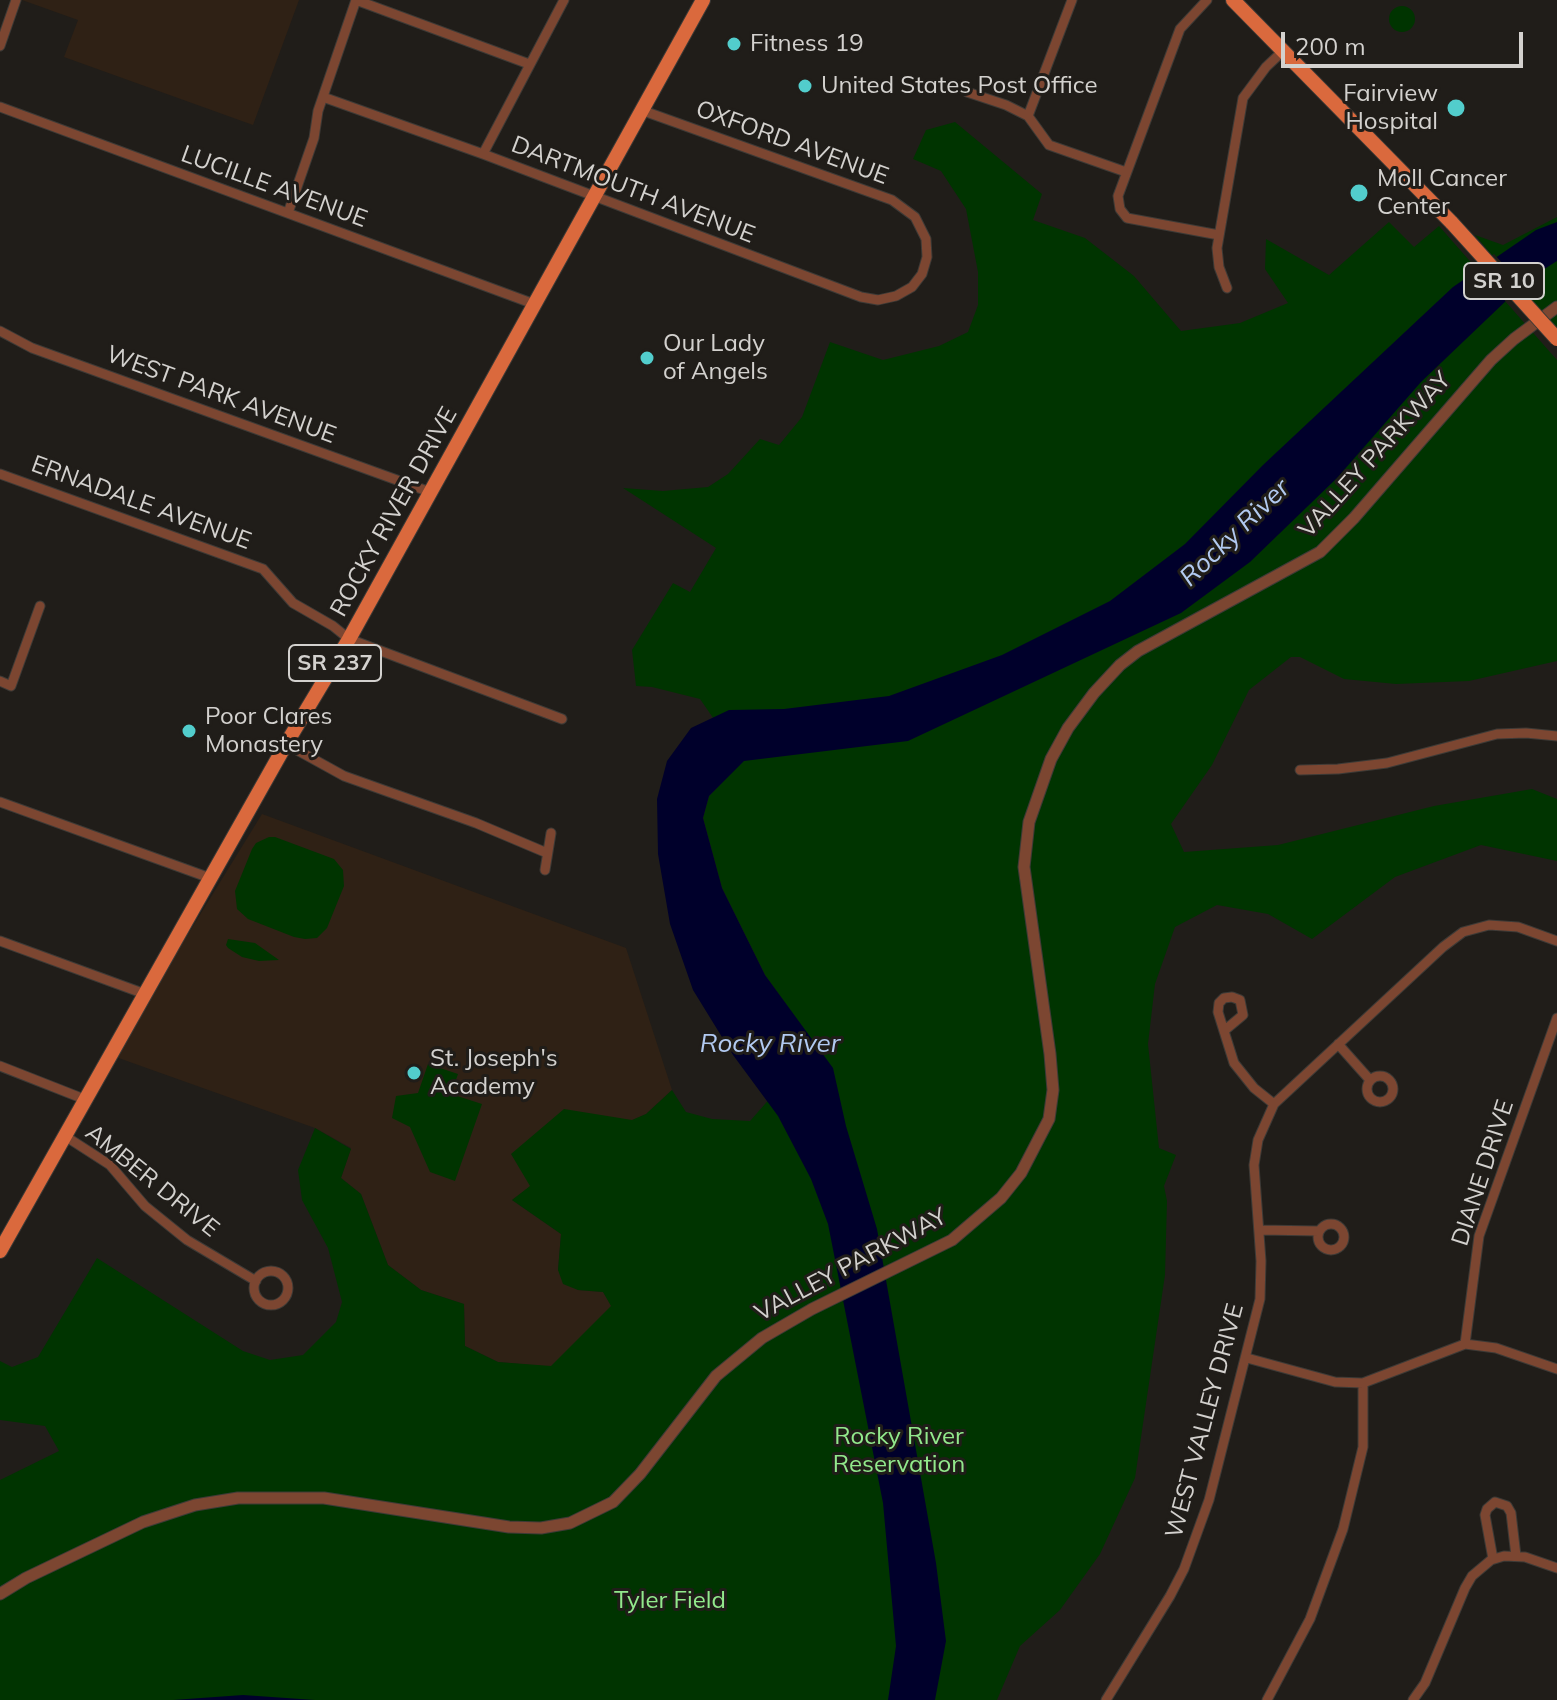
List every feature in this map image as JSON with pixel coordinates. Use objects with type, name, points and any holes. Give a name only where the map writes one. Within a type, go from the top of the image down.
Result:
[{"type":"main road","name":"ROCKY RIVER DRIVE","points":[[0,1251],[286,744],[349,639],[703,0]]},
{"type":"main road","name":"SR 10","points":[[1233,0],[1452,223],[1557,339]]},
{"type":"street","points":[[0,46],[16,0]]},
{"type":"street","points":[[288,213],[356,0],[529,64]]},
{"type":"street","points":[[483,154],[564,0]]},
{"type":"street","points":[[1028,116],[1072,0]]},
{"type":"street","points":[[1207,0],[1180,29],[1118,196],[1120,209],[1127,218],[1219,235]]},
{"type":"street","points":[[1227,288],[1219,267],[1219,235],[1243,98],[1266,67],[1284,50]]},
{"type":"street","points":[[967,92],[1028,116],[1049,145],[1126,172]]},
{"type":"street","name":"DARTMOUTH AVENUE","points":[[323,97],[861,297],[878,300],[896,296],[912,287],[922,274]]},
{"type":"street","name":"LUCILLE AVENUE","points":[[0,107],[534,304]]},
{"type":"street","name":"OXFORD AVENUE","points":[[641,110],[892,200],[915,217],[926,239],[927,257],[922,274]]},
{"type":"street","name":"VALLEY PARKWAY","points":[[0,1594],[26,1578],[157,1516],[195,1505],[238,1498],[324,1498],[509,1527],[541,1528],[570,1523],[613,1502],[640,1474],[716,1376],[739,1355],[812,1309],[952,1240],[1001,1198],[1021,1173],[1049,1119],[1053,1090],[1050,1054],[1024,867],[1029,822],[1051,759],[1068,728],[1094,693],[1138,651],[1320,552],[1354,518],[1491,360],[1557,307]]},
{"type":"street","name":"WEST PARK AVENUE","points":[[0,331],[32,348],[430,492]]},
{"type":"street","name":"ERNADALE AVENUE","points":[[0,474],[263,569],[293,603],[349,639],[562,719]]},
{"type":"street","points":[[0,681],[11,686],[40,606]]},
{"type":"street","points":[[1300,770],[1387,763],[1497,734],[1557,736]]},
{"type":"street","points":[[286,744],[375,789],[476,823],[547,853]]},
{"type":"street","points":[[0,802],[210,878]]},
{"type":"street","points":[[545,870],[551,833]]},
{"type":"street","name":"WEST VALLEY DRIVE","points":[[1106,1700],[1184,1569],[1209,1500],[1260,1299],[1260,1230],[1254,1165],[1258,1140],[1274,1104],[1463,932],[1489,925],[1518,927],[1557,941]]},
{"type":"street","points":[[0,941],[145,994]]},
{"type":"street","name":"DIANE DRIVE","points":[[1465,1344],[1479,1236],[1557,1018]]},
{"type":"street","points":[[1225,1030],[1234,1063],[1241,1074],[1274,1104]]},
{"type":"street","points":[[1338,1044],[1370,1080]]},
{"type":"street","points":[[0,1066],[84,1099]]},
{"type":"street","name":"AMBER DRIVE","points":[[65,1136],[110,1165],[145,1206],[187,1240],[256,1281]]},
{"type":"street","points":[[1260,1230],[1319,1231]]},
{"type":"street","points":[[1247,1358],[1335,1382],[1363,1383],[1465,1344],[1496,1348],[1557,1369]]},
{"type":"street","points":[[1267,1700],[1310,1619],[1343,1529],[1363,1447],[1363,1383]]},
{"type":"street","points":[[1493,1559],[1485,1515],[1495,1502],[1507,1506],[1511,1513],[1516,1556]]},
{"type":"street","points":[[1413,1700],[1425,1683],[1472,1576],[1493,1559],[1504,1556],[1516,1556],[1557,1568]]},
{"type":"shaded area","points":[[22,0],[299,0],[253,125],[64,57],[78,20]]},
{"type":"shaded area","name":"St. Joseph's Academy","points":[[262,814],[626,948],[672,1090],[646,1114],[602,1134],[512,1200],[561,1234],[558,1270],[578,1290],[603,1292],[612,1306],[551,1367],[498,1362],[465,1346],[464,1304],[421,1290],[388,1265],[361,1194],[341,1178],[351,1148],[315,1128],[113,1056]]},
{"type":"green space","points":[[1402,6],[1411,10],[1415,19],[1411,28],[1402,32],[1393,28],[1389,19],[1393,10]]},
{"type":"green space","name":"Rocky River Reservation","points":[[955,122],[1042,194],[1033,220],[1085,238],[1134,276],[1181,331],[1240,323],[1288,303],[1265,269],[1266,239],[1329,275],[1389,222],[1414,247],[1439,226],[1557,360],[1557,661],[1469,681],[1396,684],[1344,679],[1300,657],[1291,657],[1249,690],[1212,765],[1171,824],[1184,852],[1278,845],[1434,806],[1532,789],[1557,799],[1557,861],[1481,845],[1395,877],[1312,939],[1268,914],[1217,905],[1175,927],[1155,984],[1148,1044],[1159,1148],[1176,1155],[1164,1186],[1167,1201],[1165,1275],[1135,1478],[1100,1554],[1060,1610],[1020,1646],[997,1700],[0,1700],[0,1480],[59,1451],[45,1426],[0,1420],[0,1361],[12,1367],[38,1357],[97,1258],[243,1351],[270,1360],[303,1355],[336,1322],[342,1302],[328,1248],[302,1200],[298,1170],[315,1128],[351,1149],[341,1178],[361,1194],[388,1265],[421,1290],[464,1304],[465,1346],[498,1362],[551,1366],[611,1306],[603,1292],[578,1290],[563,1284],[558,1270],[561,1234],[512,1200],[530,1186],[511,1154],[564,1109],[632,1120],[646,1114],[672,1090],[686,1112],[712,1119],[750,1121],[816,1046],[765,975],[722,888],[703,818],[709,796],[743,761],[700,699],[636,686],[632,650],[673,583],[690,592],[716,548],[623,488],[663,491],[708,487],[728,474],[760,439],[779,445],[802,417],[830,342],[883,360],[939,346],[968,332],[978,305],[978,272],[966,209],[941,171],[913,159],[926,130]]},
{"type":"green space","points":[[1557,217],[1557,333],[1475,235],[1503,245]]},
{"type":"green space","points":[[269,837],[334,859],[343,870],[344,886],[327,928],[317,938],[294,937],[248,919],[237,909],[235,891],[252,849],[256,843]]},
{"type":"green space","points":[[228,939],[255,943],[279,960],[259,961],[242,957],[228,948]]},
{"type":"green space","points":[[428,1064],[458,1074],[451,1094],[482,1104],[455,1181],[430,1172],[410,1127],[392,1118],[396,1096],[418,1093]]},
{"type":"water","name":"Rocky River","points":[[1557,222],[1557,261],[1530,278],[1421,382],[1337,478],[1250,562],[1181,613],[908,741],[744,761],[709,796],[703,818],[722,888],[765,975],[833,1068],[846,1126],[877,1229],[936,1563],[946,1641],[935,1700],[888,1700],[896,1646],[883,1503],[828,1224],[811,1179],[778,1116],[733,1055],[693,990],[670,924],[658,854],[657,799],[667,761],[691,728],[729,710],[784,709],[889,696],[1002,655],[1110,601],[1185,544],[1263,465],[1453,287],[1536,230]]},
{"type":"water","points":[[243,1695],[315,1700],[173,1700]]},
{"type":"pier","points":[[1494,254],[1525,288],[1508,304],[1475,267]]},
{"type":"place","name":"Fitness 19","points":[[734,44]]},
{"type":"place","name":"United States Post Office","points":[[805,86]]},
{"type":"place","name":"Fairview Hospital","points":[[1456,108]]},
{"type":"place","name":"Moll Cancer Center","points":[[1359,193]]},
{"type":"place","name":"Our Lady of Angels","points":[[647,358]]},
{"type":"place","name":"Poor Clares Monastery","points":[[189,731]]},
{"type":"place","name":"St. Joseph's Academy","points":[[414,1073]]},
{"type":"park label","name":"Tyler Field","points":[[670,1601]]}]
